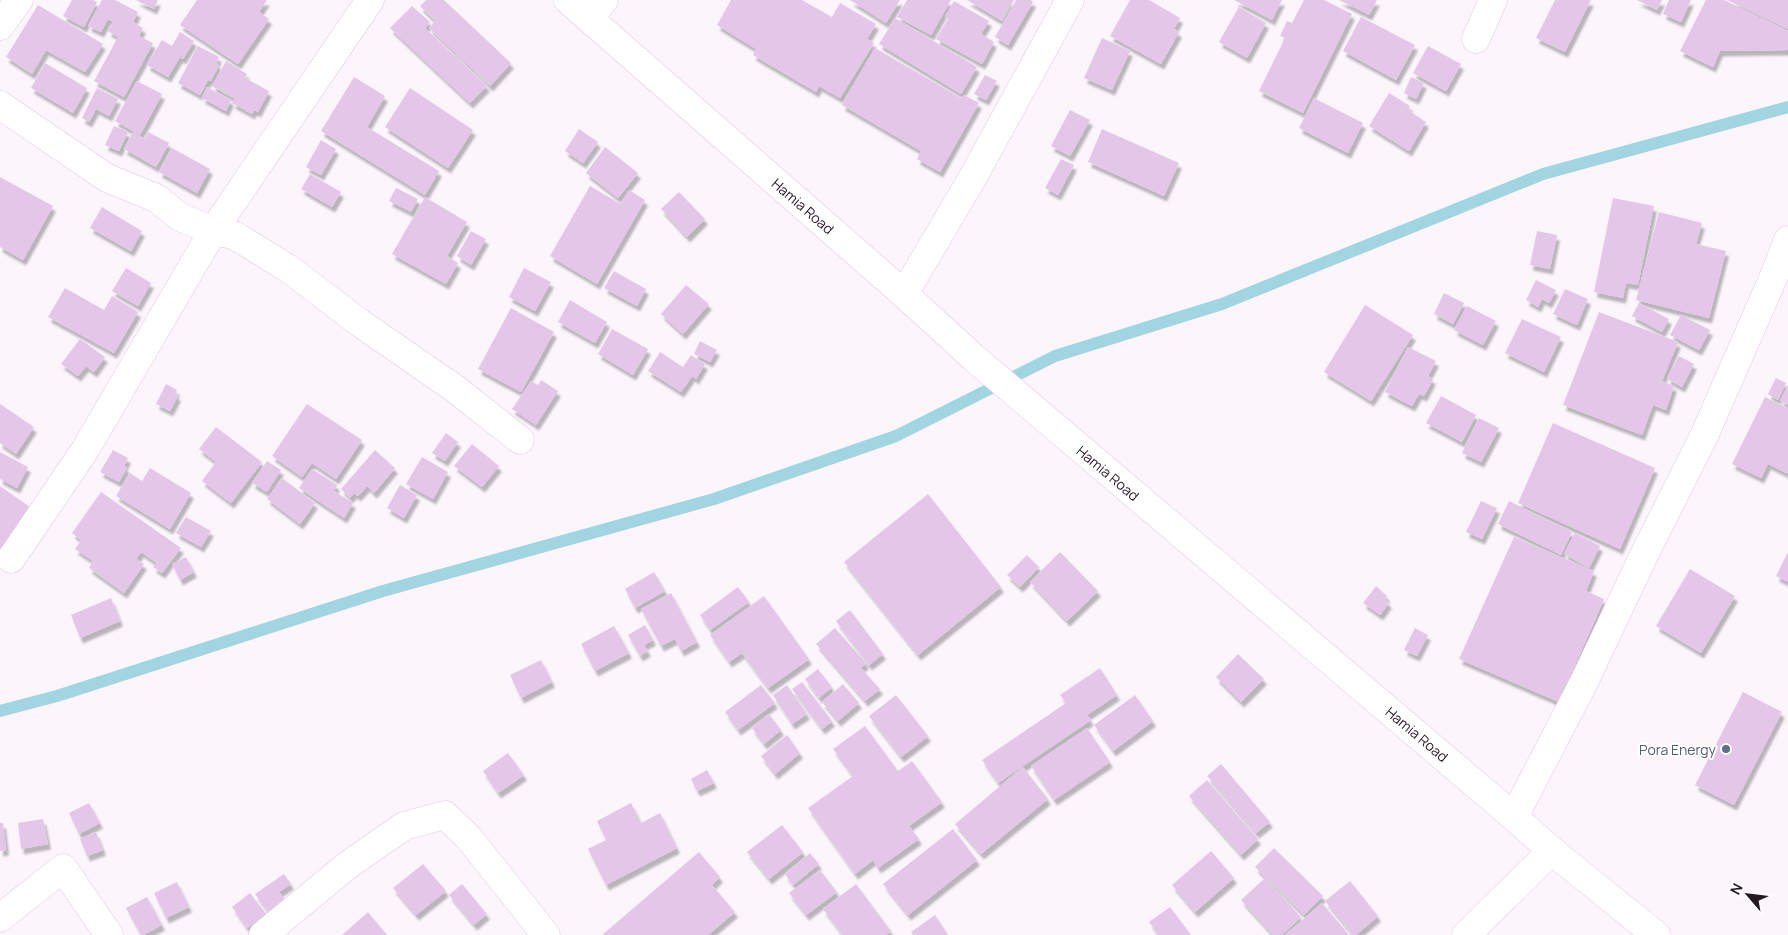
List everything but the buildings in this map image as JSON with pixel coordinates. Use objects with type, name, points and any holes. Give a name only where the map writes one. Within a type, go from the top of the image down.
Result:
[{"type":"street","points":[[0,26],[19,0]]},
{"type":"street","points":[[11,559],[85,450],[213,231],[370,0]]},
{"type":"street","name":"Hamia Road","points":[[568,0],[596,9],[973,358],[1514,817],[1552,852],[1656,935]]},
{"type":"street","points":[[904,294],[973,177],[1070,0]]},
{"type":"street","points":[[1476,39],[1493,0]]},
{"type":"street","points":[[0,105],[107,178],[156,198],[180,217],[213,231],[234,235],[289,269],[360,323],[454,388],[520,440]]},
{"type":"street","points":[[1514,817],[1584,682],[1646,551],[1704,436],[1788,240]]},
{"type":"street","points":[[262,935],[348,865],[404,826],[445,815],[468,837],[546,935]]},
{"type":"street","points":[[1466,935],[1552,852]]},
{"type":"street","points":[[0,918],[63,868],[108,935]]},
{"type":"waterway","points":[[0,711],[57,696],[383,591],[714,499],[896,436],[1055,356],[1222,304],[1543,174],[1788,107]]},
{"type":"place","name":"Pora Energy","points":[[1726,749]]}]
